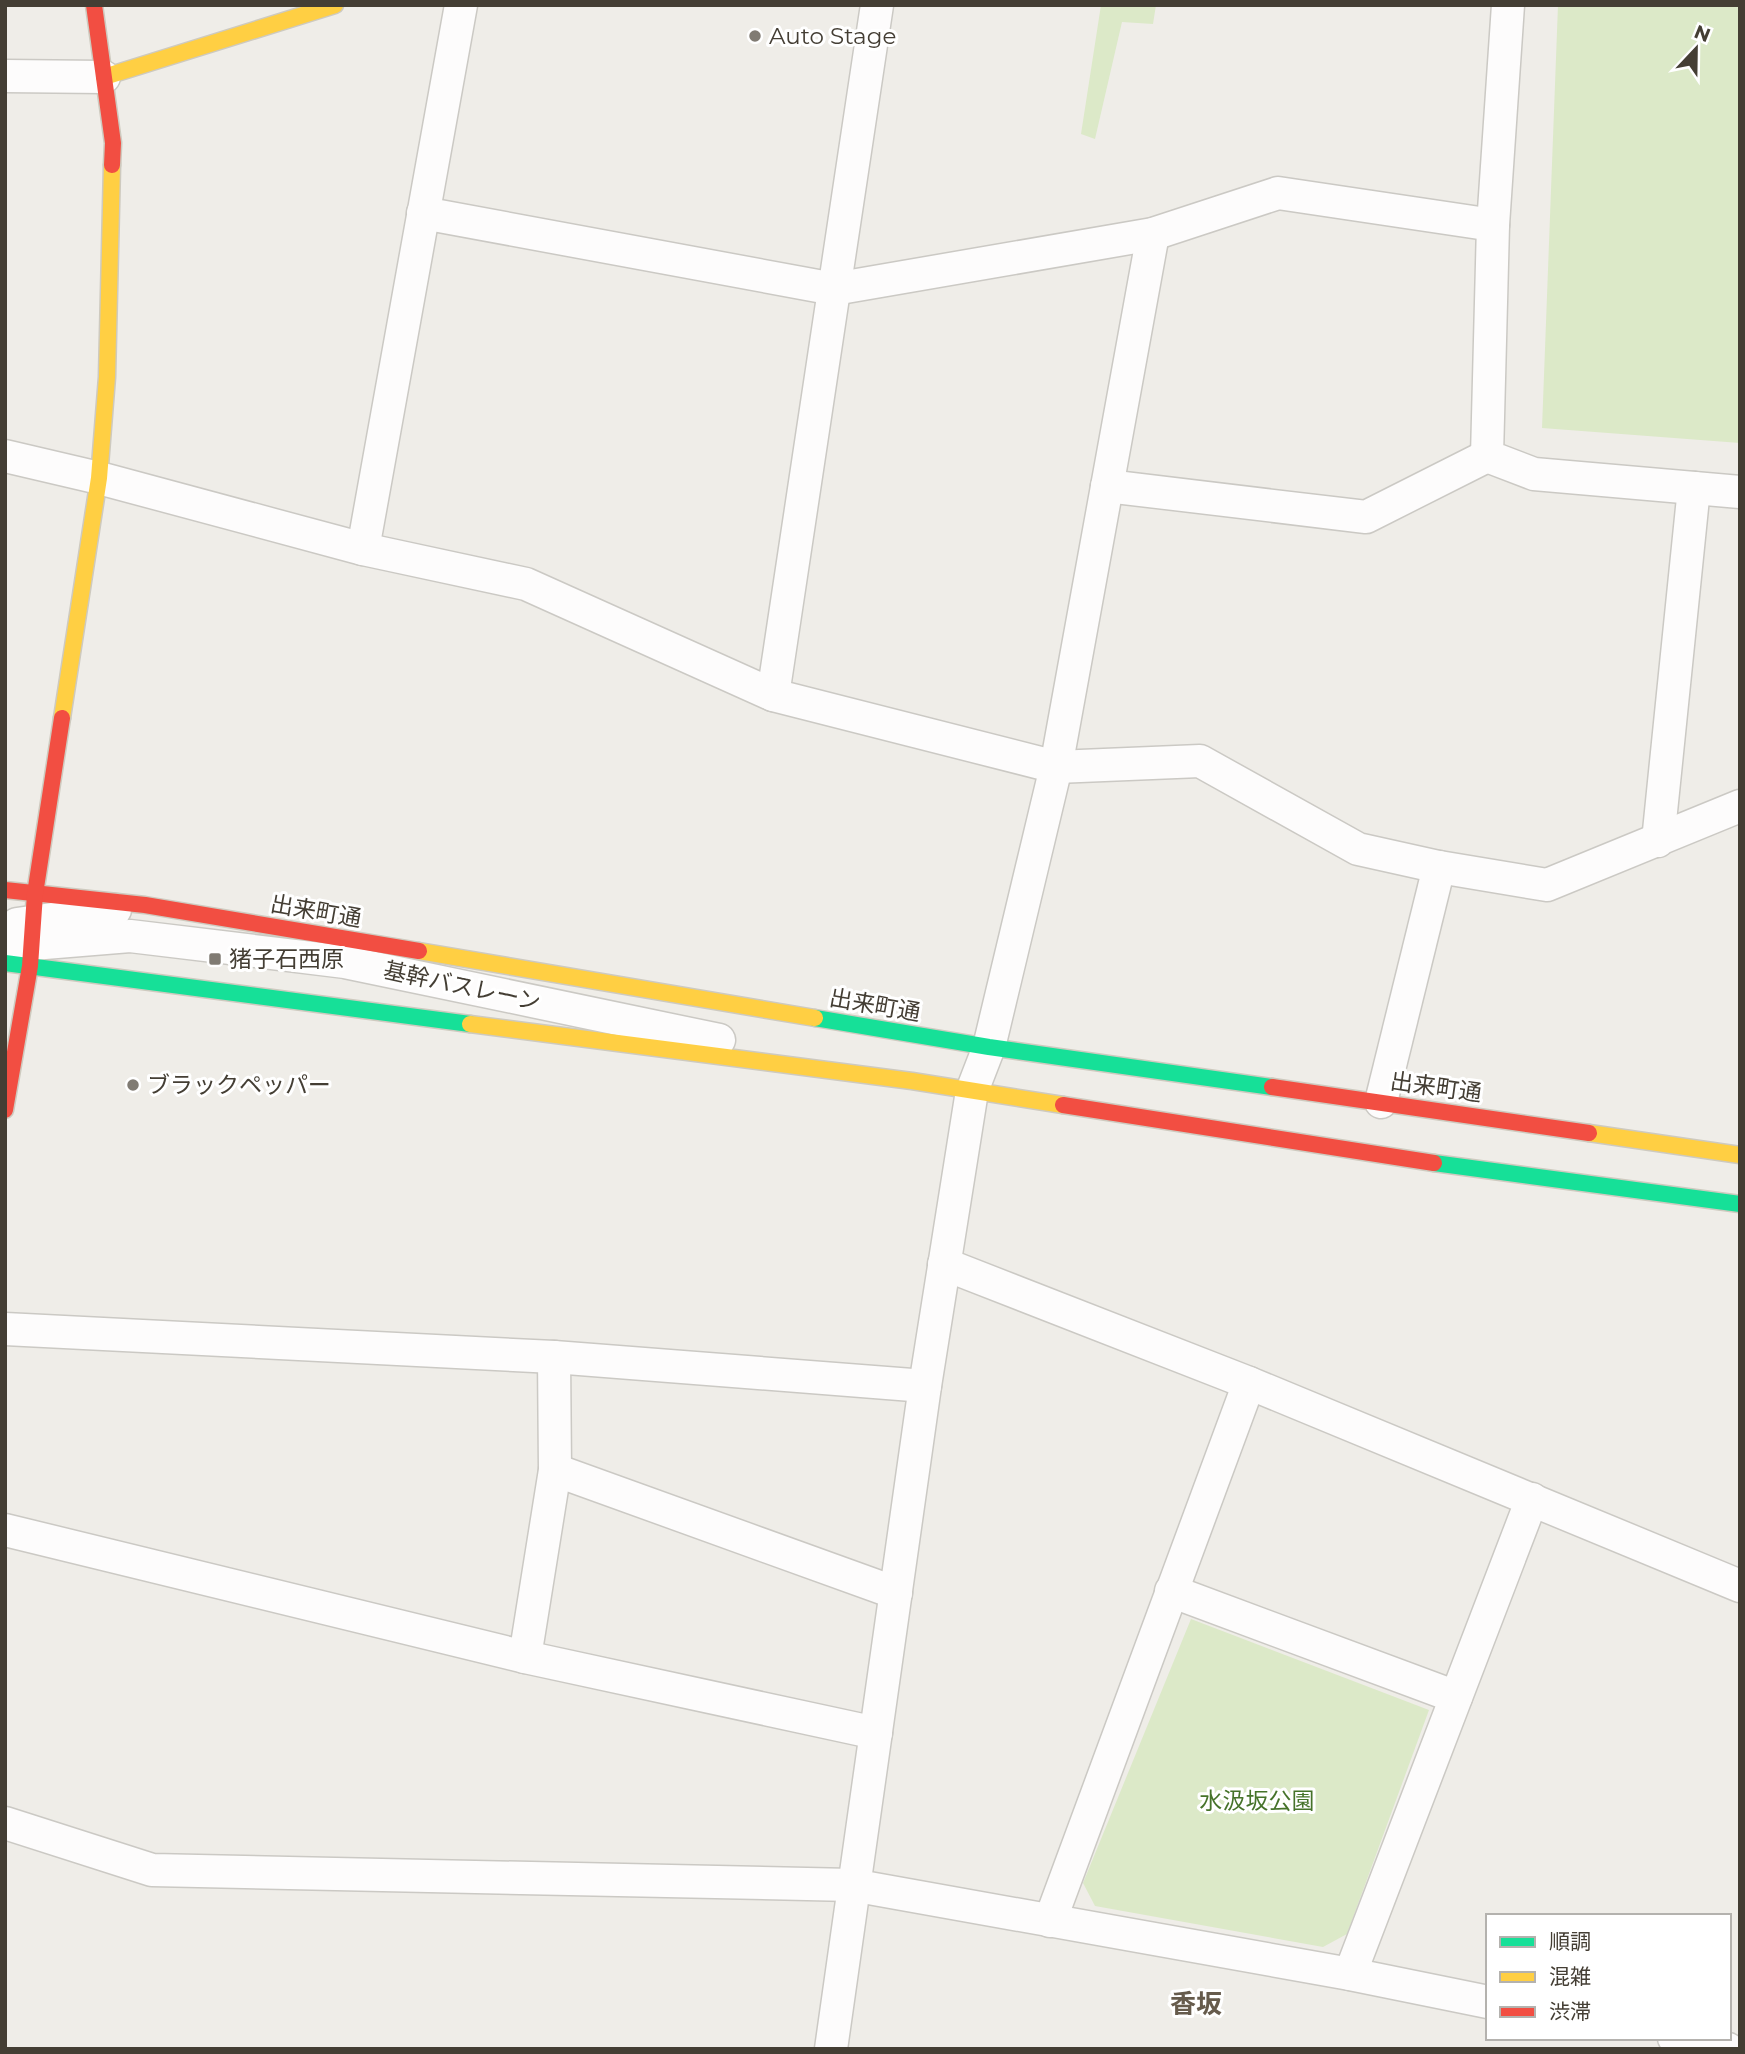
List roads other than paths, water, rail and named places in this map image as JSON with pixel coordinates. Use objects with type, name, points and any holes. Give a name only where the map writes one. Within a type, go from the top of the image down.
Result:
[{"type":"main road","points":[[5,1111],[23,933],[99,478],[107,377],[113,143],[94,5]]},
{"type":"main road","points":[[104,77],[335,5]]},
{"type":"main road","points":[[5,890],[23,933]]},
{"type":"main road","name":"出来町通","points":[[145,905],[989,1047],[1740,1155]]},
{"type":"main road","points":[[5,963],[23,933]]},
{"type":"main road","points":[[23,933],[972,1091],[1415,1160],[1740,1204]]},
{"type":"street","points":[[363,549],[461,5]]},
{"type":"street","points":[[773,695],[877,5]]},
{"type":"street","points":[[1487,456],[1493,225],[1508,5]]},
{"type":"street","points":[[5,76],[104,77]]},
{"type":"street","points":[[424,213],[834,289],[1153,234],[1278,193],[1493,225]]},
{"type":"street","points":[[831,2049],[852,1885],[925,1386],[972,1091],[989,1047],[1056,768],[1153,234]]},
{"type":"street","points":[[5,456],[99,478],[363,549],[526,584],[773,695],[1056,768],[1200,761],[1358,849],[1439,867],[1547,885],[1740,806]]},
{"type":"street","points":[[1107,486],[1366,517],[1487,456],[1534,474],[1740,492]]},
{"type":"street","points":[[1658,841],[1694,488]]},
{"type":"street","points":[[1381,1102],[1439,867]]},
{"type":"street","points":[[23,933],[145,905]]},
{"type":"street","name":"基幹バスレーン","points":[[23,933],[130,936],[345,962],[912,1081]]},
{"type":"street","points":[[944,1264],[1249,1383],[1740,1586]]},
{"type":"street","points":[[5,1329],[554,1357],[925,1386]]},
{"type":"street","points":[[525,1657],[555,1470],[554,1357]]},
{"type":"street","points":[[1050,1921],[1249,1383]]},
{"type":"street","points":[[555,1470],[896,1593]]},
{"type":"street","points":[[1350,1974],[1532,1499]]},
{"type":"street","points":[[5,1530],[525,1657],[876,1733]]},
{"type":"street","points":[[1171,1591],[1456,1697]]},
{"type":"street","points":[[5,1823],[152,1870],[852,1885],[1486,2001]]},
{"type":"street","points":[[1684,2040],[1728,2049]]},
{"type":"place","name":"Auto Stage","points":[[755,36]]},
{"type":"place","name":"猪子石西原","points":[[215,959]]},
{"type":"place","name":"ブラックペッパー","points":[[133,1085]]},
{"type":"district","name":"香坂","points":[[1196,2004]]},
{"type":"park label","name":"水汲坂公園","points":[[1257,1801]]}]
